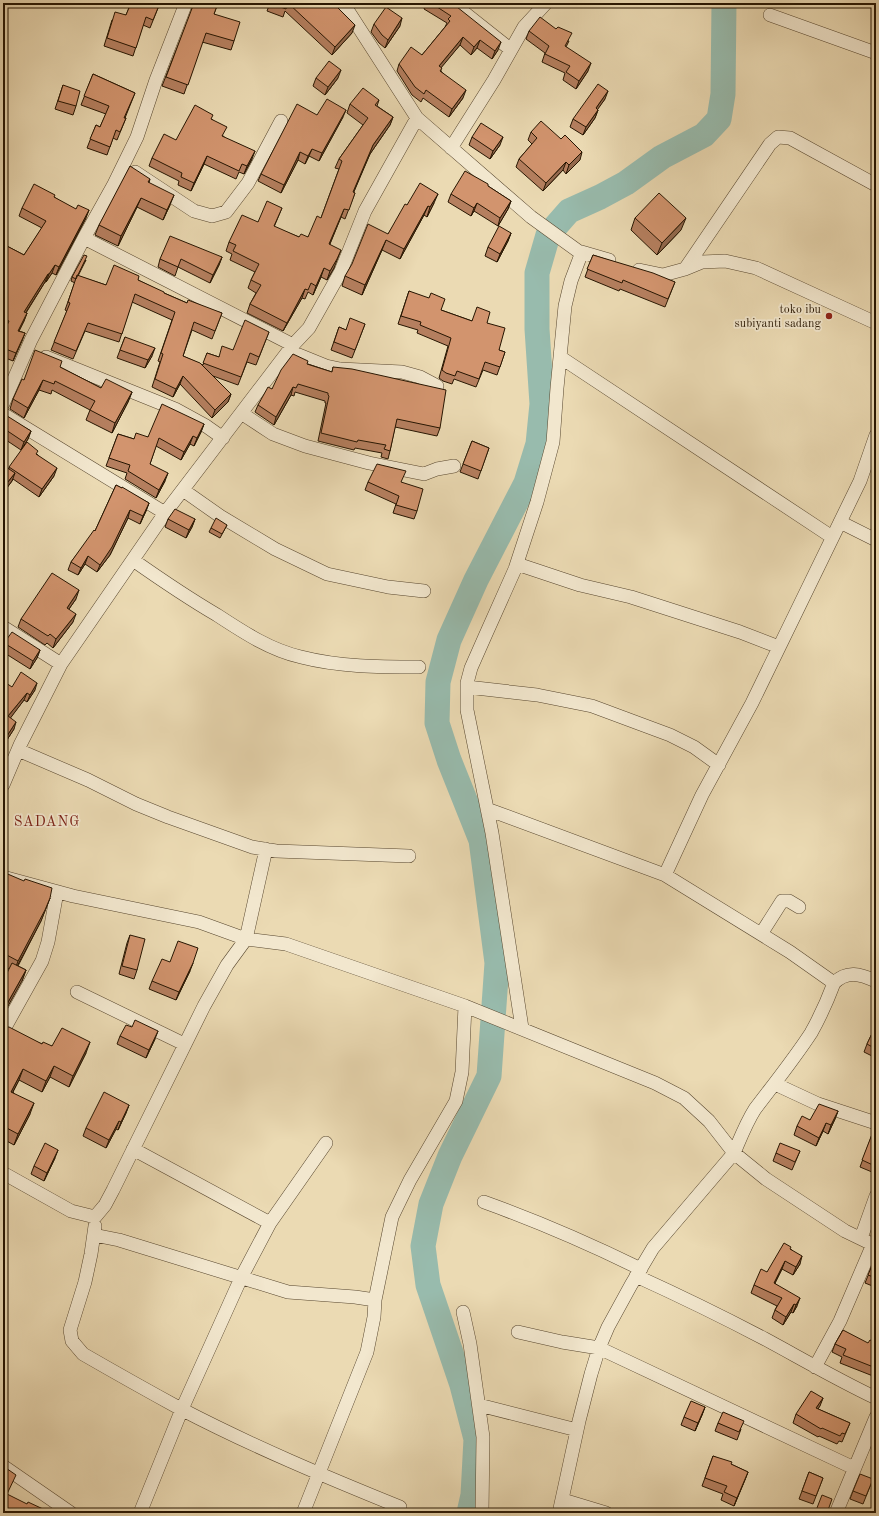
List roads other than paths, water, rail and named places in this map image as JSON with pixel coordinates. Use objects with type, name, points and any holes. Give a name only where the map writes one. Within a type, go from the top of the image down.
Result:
[{"type":"street","points":[[3,404],[27,349],[84,238],[114,186],[137,137],[156,80],[186,3]]},
{"type":"street","points":[[452,3],[510,49]]},
{"type":"street","points":[[451,148],[494,80],[510,49],[524,27],[546,3]]},
{"type":"street","points":[[347,5],[417,118],[531,217],[580,252],[646,272],[663,275],[685,269],[702,262],[726,261],[756,268],[876,323]]},
{"type":"street","points":[[770,15],[876,53]]},
{"type":"street","points":[[3,785],[18,750],[61,664],[165,513],[291,348],[309,328],[341,271],[365,211],[417,118]]},
{"type":"street","points":[[124,165],[194,211],[212,216],[226,212],[248,183],[281,121]]},
{"type":"street","points":[[685,269],[770,144],[778,137],[790,138],[876,185]]},
{"type":"street","points":[[84,238],[326,366],[340,369],[402,372],[420,377],[437,386]]},
{"type":"street","points":[[516,1026],[492,833],[467,710],[467,687],[471,668],[517,564],[537,502],[553,442],[565,306],[580,252]]},
{"type":"street","points":[[27,349],[175,409],[223,438]]},
{"type":"street","points":[[560,357],[832,537]]},
{"type":"street","points":[[241,413],[273,434],[305,446],[368,464],[424,474],[437,468],[454,466]]},
{"type":"street","points":[[3,414],[165,513]]},
{"type":"street","points":[[665,874],[702,796],[752,703],[860,481],[876,435]]},
{"type":"street","points":[[183,490],[220,516],[275,549],[326,574],[388,587],[424,591]]},
{"type":"street","points":[[840,522],[876,540]]},
{"type":"street","points":[[133,560],[250,636],[274,648],[300,657],[338,664],[377,667],[419,667]]},
{"type":"street","points":[[517,564],[580,585],[632,597],[740,632],[779,647]]},
{"type":"street","points":[[3,627],[61,664]]},
{"type":"street","points":[[467,687],[537,695],[592,706],[670,736],[694,747],[719,765]]},
{"type":"street","points":[[18,750],[168,817],[252,847],[409,856]]},
{"type":"street","points":[[487,809],[665,874],[834,982]]},
{"type":"street","points":[[266,849],[246,940],[226,965],[184,1044],[105,1205],[95,1217],[94,1235],[85,1282],[70,1330],[72,1341],[83,1354],[182,1409],[318,1474],[400,1507],[397,1513]]},
{"type":"street","points":[[3,877],[57,892],[199,922],[246,940],[286,944],[465,1006],[655,1083],[684,1098],[709,1121],[734,1153],[766,1179],[845,1231],[874,1245],[840,1321],[815,1367]]},
{"type":"street","points":[[3,1031],[42,961],[48,942],[57,892]]},
{"type":"street","points":[[761,934],[782,900],[789,901],[799,907]]},
{"type":"street","points":[[559,1513],[577,1430],[599,1348],[638,1272],[653,1248],[734,1153],[741,1135],[755,1110],[812,1032],[834,982],[840,977],[849,974],[876,981]]},
{"type":"street","points":[[77,992],[184,1044]]},
{"type":"street","points":[[303,1513],[367,1352],[374,1317],[375,1300],[392,1217],[410,1180],[456,1101],[462,1072],[465,1006]]},
{"type":"street","points":[[775,1084],[818,1104],[876,1123]]},
{"type":"street","points":[[140,1513],[182,1409],[241,1278],[270,1224],[326,1143]]},
{"type":"street","points":[[133,1149],[270,1224]]},
{"type":"street","points":[[3,1173],[71,1211],[95,1217]]},
{"type":"street","points":[[860,1238],[876,1196]]},
{"type":"street","points":[[484,1202],[608,1253],[638,1272],[841,1381],[876,1398]]},
{"type":"street","points":[[94,1235],[119,1240],[288,1292],[355,1296],[375,1300]]},
{"type":"street","points":[[463,1312],[470,1344],[483,1437],[482,1513]]},
{"type":"street","points":[[518,1332],[562,1342],[599,1348],[854,1468]]},
{"type":"street","points":[[479,1405],[577,1430]]},
{"type":"street","points":[[836,1513],[876,1416]]},
{"type":"street","points":[[3,1466],[71,1513]]},
{"type":"street","points":[[563,1500],[606,1513]]},
{"type":"waterway","points":[[469,1513],[473,1495],[476,1439],[462,1385],[428,1285],[423,1246],[431,1204],[450,1156],[489,1076],[497,963],[481,840],[449,760],[437,723],[438,682],[449,640],[476,580],[526,483],[538,444],[542,404],[537,329],[537,273],[548,235],[569,211],[626,183],[662,157],[704,135],[719,119],[723,94],[724,3]]},
{"type":"place","name":"toko ibu subiyanti sadang","points":[[829,316]]},
{"type":"district","name":"SADANG","points":[[47,821]]}]
